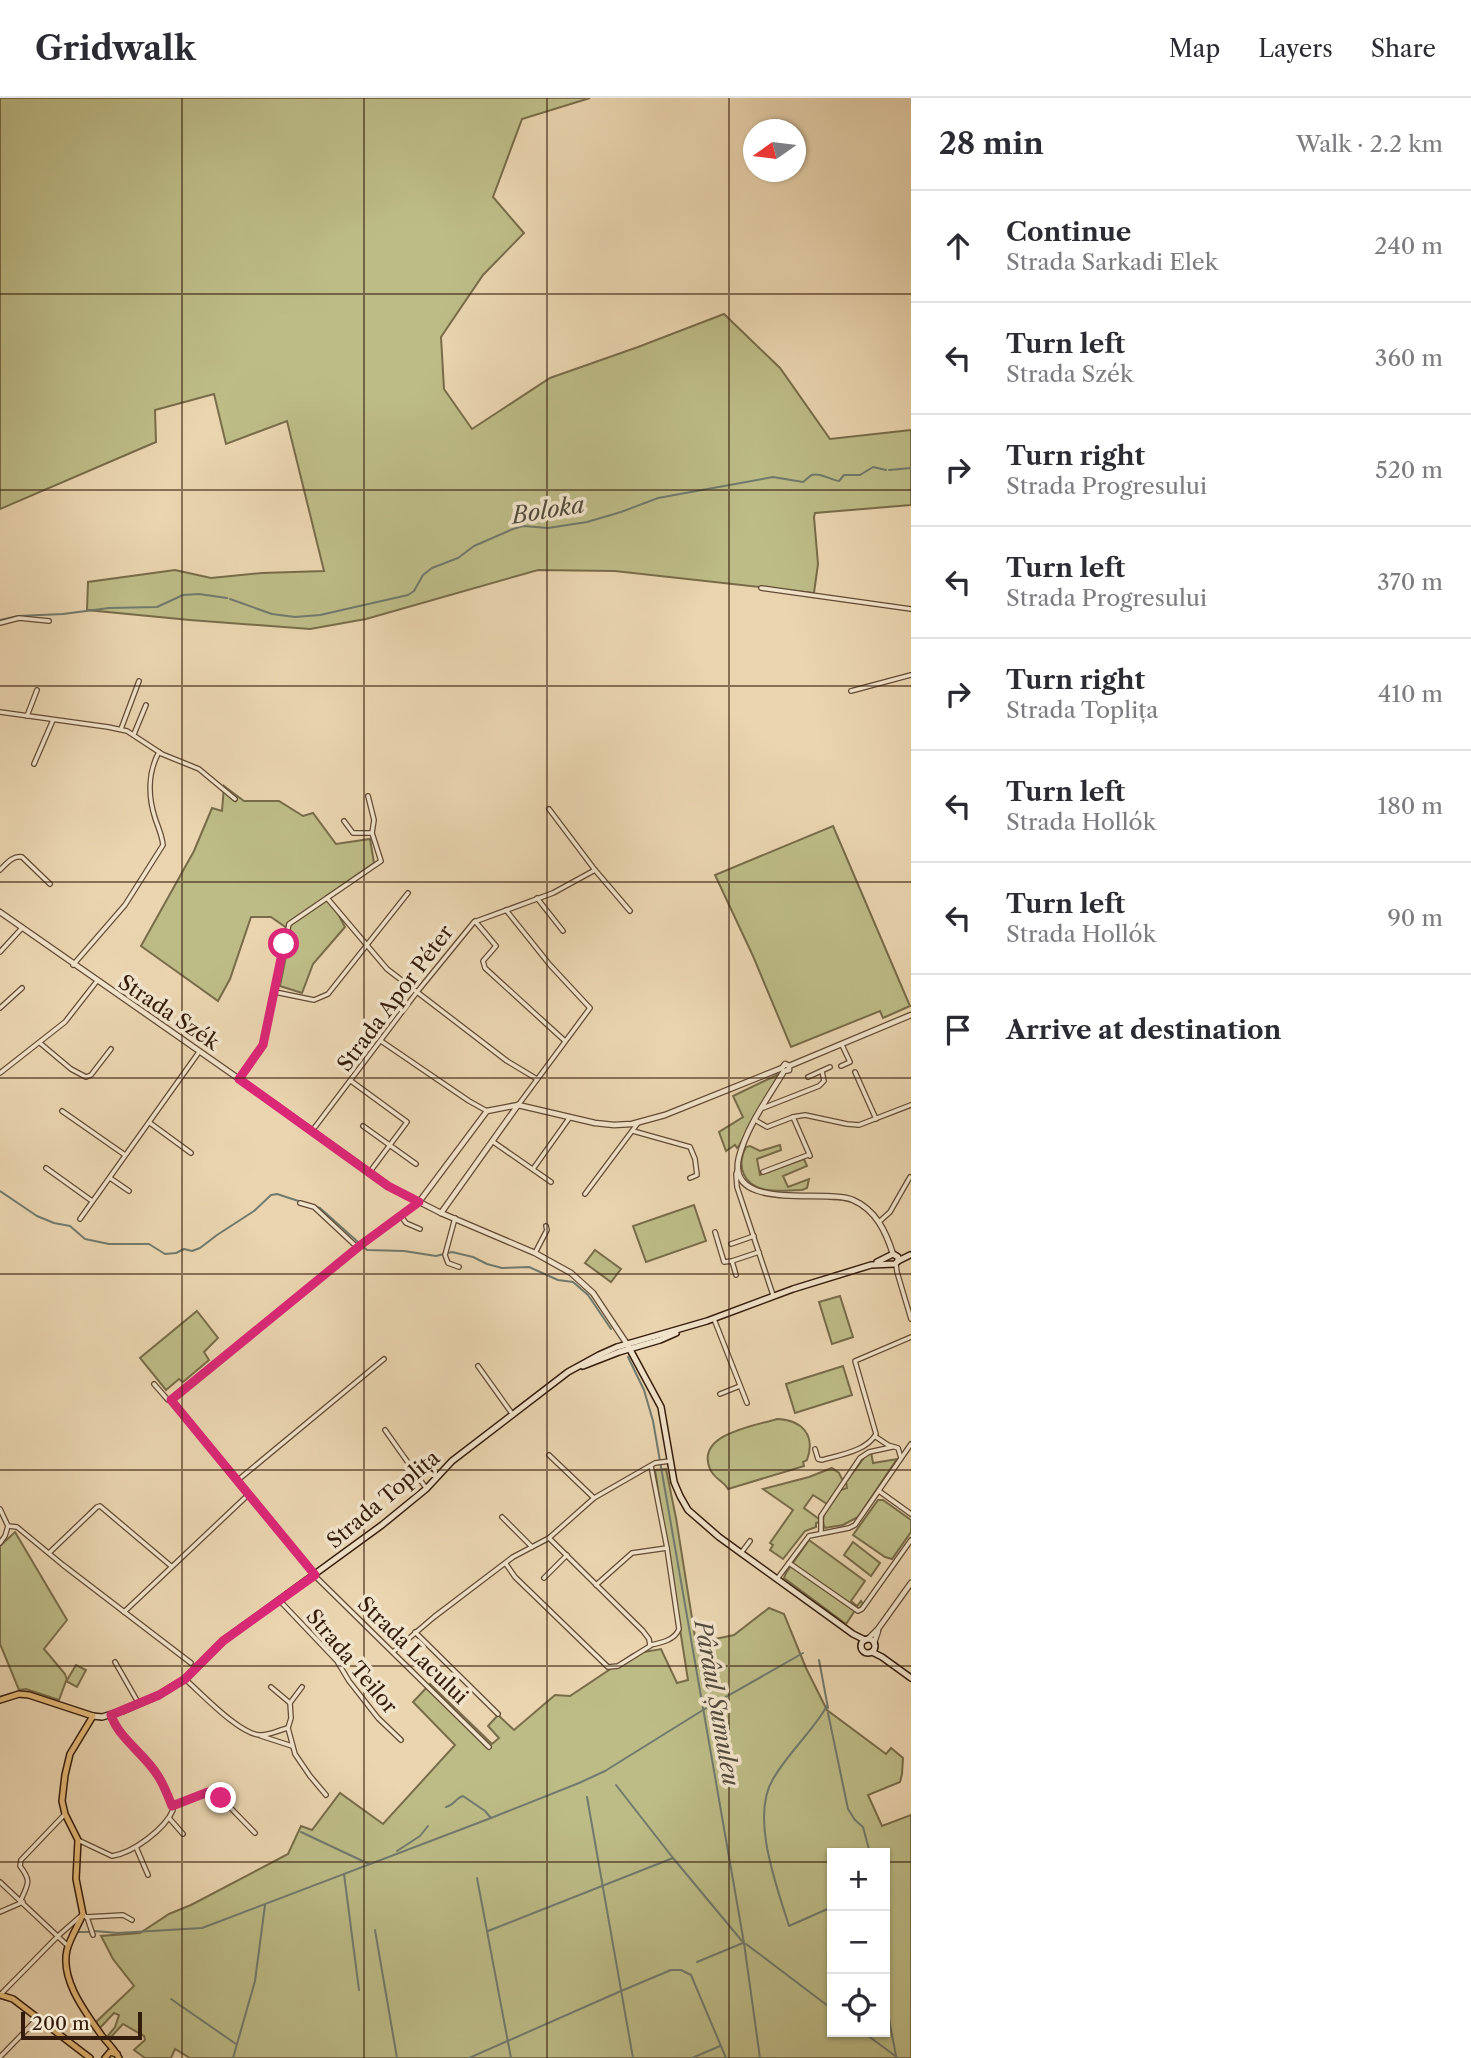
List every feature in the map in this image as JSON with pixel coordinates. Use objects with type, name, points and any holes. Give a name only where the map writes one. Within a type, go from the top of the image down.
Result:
[{"type":"main road","points":[[894,1259],[911,1255]]},
{"type":"main road","name":"Strada Toplița","points":[[0,1700],[26,1694],[93,1716],[111,1715],[159,1695],[185,1679],[223,1641],[281,1601],[426,1489],[452,1461],[576,1367],[598,1354],[629,1347],[714,1319],[773,1295],[894,1259]]},
{"type":"main road","points":[[629,1347],[661,1407],[676,1489],[685,1507],[741,1553],[865,1641],[911,1678]]},
{"type":"main road","points":[[865,1641],[861,1648],[864,1652],[874,1648]]},
{"type":"main road","points":[[93,1716],[74,1746],[68,1761],[62,1793],[65,1814],[78,1840],[76,1879],[85,1915],[68,1946],[66,1963],[70,1982],[87,2013],[119,2056]]},
{"type":"main road","points":[[0,1995],[13,1999],[85,2057]]},
{"type":"main road","points":[[105,2058],[110,2052],[119,2056]]},
{"type":"street","points":[[761,588],[911,609]]},
{"type":"street","points":[[0,623],[19,618],[49,621]]},
{"type":"street","points":[[850,691],[911,675]]},
{"type":"street","points":[[121,729],[139,681]]},
{"type":"street","points":[[27,716],[37,690]]},
{"type":"street","points":[[134,734],[146,705]]},
{"type":"street","points":[[0,712],[121,729],[134,734],[159,752],[199,769],[235,799]]},
{"type":"street","points":[[34,764],[53,720]]},
{"type":"street","points":[[73,965],[121,911],[163,845],[153,809],[150,783],[159,752]]},
{"type":"street","points":[[239,1079],[263,1045],[289,924],[381,861],[372,833],[373,821],[368,796]]},
{"type":"street","points":[[549,809],[630,911]]},
{"type":"street","points":[[344,821],[353,833],[372,833]]},
{"type":"street","points":[[0,870],[11,860],[22,857],[50,884]]},
{"type":"street","name":"Strada Apor Péter","points":[[313,1131],[454,944],[475,922],[553,892],[595,870]]},
{"type":"street","points":[[275,992],[314,1000],[322,998],[333,989],[408,893]]},
{"type":"street","points":[[327,898],[387,969],[507,1061],[537,1079]]},
{"type":"street","points":[[537,898],[563,932]]},
{"type":"street","points":[[441,1213],[590,1008],[506,910]]},
{"type":"street","name":"Strada Szék","points":[[0,912],[394,1190],[561,1266],[584,1284],[605,1308],[629,1347]]},
{"type":"street","points":[[475,922],[496,946],[483,961],[485,968],[565,1042]]},
{"type":"street","points":[[0,952],[22,928]]},
{"type":"street","points":[[0,1073],[65,1022],[97,981]]},
{"type":"street","points":[[0,1008],[22,988]]},
{"type":"street","points":[[773,1295],[737,1187],[736,1174],[742,1150],[755,1120],[785,1064],[789,1066],[910,1015]]},
{"type":"street","points":[[380,1040],[459,1095],[487,1111],[518,1105],[604,1124],[638,1123],[665,1115],[783,1069]]},
{"type":"street","points":[[40,1042],[71,1069],[86,1077],[91,1075],[111,1049]]},
{"type":"street","points":[[841,1066],[850,1062],[842,1043]]},
{"type":"street","points":[[80,1219],[199,1052]]},
{"type":"street","points":[[808,1077],[830,1067]]},
{"type":"street","points":[[762,1108],[819,1086],[824,1081],[822,1071]]},
{"type":"street","points":[[855,1072],[876,1119]]},
{"type":"street","points":[[351,1081],[407,1122],[369,1172]]},
{"type":"street","points":[[755,1120],[767,1127],[793,1117],[813,1115],[859,1125],[911,1104]]},
{"type":"street","points":[[62,1111],[125,1155]]},
{"type":"street","points":[[171,1400],[360,1246],[419,1202],[487,1111]]},
{"type":"street","points":[[533,1169],[570,1117]]},
{"type":"street","points":[[764,1172],[809,1156],[793,1117]]},
{"type":"street","points":[[150,1123],[191,1153]]},
{"type":"street","points":[[585,1194],[638,1123]]},
{"type":"street","points":[[363,1126],[416,1164]]},
{"type":"street","points":[[633,1131],[690,1147],[695,1158],[697,1175],[690,1178]]},
{"type":"street","points":[[492,1141],[551,1182]]},
{"type":"street","points":[[738,1166],[744,1181],[769,1195],[840,1195],[861,1204],[879,1222],[890,1245],[911,1316]]},
{"type":"street","points":[[46,1168],[92,1201]]},
{"type":"street","points":[[879,1222],[890,1212],[910,1177]]},
{"type":"street","points":[[110,1178],[129,1191]]},
{"type":"street","points":[[300,1203],[314,1207],[360,1246]]},
{"type":"street","points":[[401,1216],[406,1223],[421,1229]]},
{"type":"street","points":[[455,1219],[445,1255],[448,1263],[459,1267]]},
{"type":"street","points":[[535,1253],[547,1230],[546,1226]]},
{"type":"street","points":[[715,1232],[724,1262],[759,1252]]},
{"type":"street","points":[[731,1244],[754,1236]]},
{"type":"street","points":[[732,1261],[736,1275]]},
{"type":"street","points":[[714,1319],[747,1404]]},
{"type":"street","points":[[892,1447],[876,1437],[855,1361],[911,1337]]},
{"type":"street","points":[[238,1480],[384,1359]]},
{"type":"street","points":[[478,1366],[513,1415]]},
{"type":"street","name":"Strada Lacului","points":[[154,1384],[171,1400],[315,1575],[489,1746]]},
{"type":"street","points":[[720,1394],[740,1386]]},
{"type":"street","points":[[385,1430],[426,1489]]},
{"type":"street","points":[[815,1449],[818,1459],[822,1460],[858,1448],[876,1437]]},
{"type":"street","points":[[777,1579],[806,1538],[852,1526],[911,1444]]},
{"type":"street","points":[[821,1532],[821,1516],[860,1458],[869,1452],[892,1447],[898,1448],[901,1458]]},
{"type":"street","points":[[550,1455],[594,1499]]},
{"type":"street","points":[[393,1652],[513,1557],[550,1538],[594,1499],[651,1466],[670,1461]]},
{"type":"street","points":[[506,1564],[608,1667],[618,1666],[650,1646],[672,1639],[679,1629],[651,1466]]},
{"type":"street","points":[[879,1491],[911,1514]]},
{"type":"street","points":[[124,1612],[249,1494]]},
{"type":"street","points":[[48,1553],[100,1506],[171,1566]]},
{"type":"street","points":[[0,1509],[8,1526],[0,1543]]},
{"type":"street","points":[[502,1517],[532,1547]]},
{"type":"street","points":[[8,1526],[17,1527],[191,1663]]},
{"type":"street","points":[[550,1538],[643,1631],[650,1646]]},
{"type":"street","points":[[789,1563],[858,1611],[911,1540]]},
{"type":"street","points":[[741,1553],[750,1541]]},
{"type":"street","points":[[596,1585],[632,1553],[667,1548]]},
{"type":"street","points":[[544,1578],[567,1555]]},
{"type":"street","points":[[865,1641],[878,1629],[911,1583]]},
{"type":"street","name":"Strada Teilor","points":[[281,1601],[337,1661],[378,1718],[401,1740]]},
{"type":"street","points":[[874,1648],[878,1629]]},
{"type":"street","points":[[415,1632],[498,1714]]},
{"type":"street","points":[[115,1662],[139,1704]]},
{"type":"street","points":[[185,1679],[236,1725],[250,1733],[292,1746]]},
{"type":"street","points":[[302,1687],[290,1703],[291,1717],[288,1728],[297,1759],[326,1795]]},
{"type":"street","points":[[271,1688],[290,1703]]},
{"type":"street","points":[[78,1840],[113,1856],[136,1847],[169,1818],[173,1810],[158,1774],[123,1734],[111,1715]]},
{"type":"street","points":[[260,1735],[288,1728]]},
{"type":"street","points":[[172,1806],[212,1792],[254,1833]]},
{"type":"street","points":[[0,1912],[22,1901],[29,1881],[20,1864],[21,1860],[65,1814]]},
{"type":"street","points":[[169,1818],[183,1833]]},
{"type":"street","points":[[136,1847],[148,1875]]},
{"type":"street","points":[[0,1882],[68,1946]]},
{"type":"street","points":[[85,1915],[93,1935]]},
{"type":"street","points":[[0,1995],[58,1936],[85,1915],[123,1915],[132,1920]]},
{"type":"street","points":[[0,2057],[38,2018]]},
{"type":"shaded area","points":[[0,98],[590,98],[522,119],[493,197],[524,233],[483,275],[441,337],[444,389],[472,429],[550,378],[724,314],[780,368],[830,439],[911,430],[911,505],[815,513],[818,564],[814,593],[615,571],[538,570],[366,619],[310,629],[87,610],[88,582],[175,570],[211,578],[324,571],[287,421],[226,444],[214,394],[155,410],[156,442],[0,509]]},
{"type":"shaded area","points":[[224,786],[244,801],[279,801],[303,816],[313,813],[336,844],[370,839],[374,863],[328,895],[345,927],[313,964],[302,993],[280,986],[291,931],[271,917],[251,917],[230,979],[218,1001],[141,946],[194,851],[212,808],[222,811]]},
{"type":"shaded area","points":[[833,826],[910,1006],[883,1018],[880,1011],[791,1047],[715,875]]},
{"type":"shaded area","points":[[779,1074],[739,1146],[737,1148],[735,1145],[726,1151],[719,1132],[743,1117],[733,1096]]},
{"type":"shaded area","points":[[780,1145],[781,1150],[757,1159],[760,1175],[804,1159],[807,1166],[783,1176],[788,1187],[809,1179],[807,1188],[767,1190],[747,1180],[742,1168],[746,1147],[760,1151]]},
{"type":"shaded area","points":[[694,1205],[706,1241],[646,1262],[633,1226]]},
{"type":"shaded area","points":[[595,1250],[621,1269],[611,1282],[585,1263]]},
{"type":"shaded area","points":[[840,1296],[853,1337],[832,1344],[819,1302]]},
{"type":"shaded area","points":[[197,1311],[218,1338],[204,1352],[209,1360],[183,1382],[179,1379],[166,1390],[140,1358]]},
{"type":"shaded area","points":[[843,1366],[852,1395],[795,1413],[786,1384]]},
{"type":"shaded area","points":[[777,1419],[794,1422],[805,1430],[810,1443],[804,1466],[728,1489],[710,1469],[708,1457],[711,1447],[730,1434]]},
{"type":"shaded area","points":[[871,1452],[873,1463],[897,1459],[858,1517],[843,1525],[825,1528],[823,1518],[827,1508],[840,1490],[847,1488],[846,1482]]},
{"type":"shaded area","points":[[832,1468],[839,1473],[843,1481],[827,1504],[813,1495],[804,1508],[819,1519],[819,1522],[816,1527],[805,1531],[783,1559],[770,1550],[773,1545],[770,1543],[793,1510],[763,1489]]},
{"type":"shaded area","points":[[666,1469],[696,1643],[734,1635],[769,1608],[784,1614],[827,1710],[886,1754],[891,1748],[903,1758],[900,1782],[868,1795],[882,1826],[911,1815],[911,2058],[190,2058],[175,2049],[171,2058],[145,2058],[134,2050],[145,2040],[144,2036],[123,2024],[109,2039],[107,2037],[115,2027],[119,2015],[114,2013],[100,2028],[96,2022],[134,1986],[113,1959],[101,1936],[140,1933],[169,1914],[288,1854],[301,1826],[312,1830],[340,1793],[383,1824],[455,1745],[413,1702],[430,1684],[492,1744],[499,1738],[488,1726],[498,1715],[514,1730],[555,1695],[570,1696],[633,1654],[661,1649],[677,1683],[688,1680],[655,1470]]},
{"type":"shaded area","points":[[878,1500],[883,1500],[911,1520],[911,1532],[892,1559],[853,1535]]},
{"type":"shaded area","points":[[15,1532],[67,1620],[44,1649],[67,1680],[76,1665],[86,1670],[77,1687],[66,1681],[59,1700],[26,1689],[19,1690],[0,1644],[0,1546]]},
{"type":"shaded area","points":[[809,1540],[865,1581],[851,1601],[857,1606],[861,1601],[863,1604],[846,1624],[784,1578]]},
{"type":"shaded area","points":[[853,1542],[880,1563],[871,1576],[844,1555]]},
{"type":"waterway","name":"Boloka","points":[[230,599],[272,614],[295,617],[320,615],[408,595],[432,568],[458,558],[474,546],[523,526],[548,528],[587,522],[658,498],[773,477],[803,482],[812,475],[818,475],[839,481],[844,475],[860,475],[873,467],[886,470]]},
{"type":"waterway","name":"Boloka","points":[[889,470],[911,468]]},
{"type":"waterway","name":"Boloka","points":[[0,620],[109,608],[157,607],[183,595],[227,598]]},
{"type":"waterway","name":"Pârâul Șumuleu","points":[[0,1191],[37,1216],[70,1226],[85,1239],[109,1244],[149,1244],[165,1254],[200,1248],[254,1211],[271,1195],[277,1194],[320,1208],[367,1250],[404,1251],[436,1256],[452,1252],[502,1268],[529,1267],[558,1280],[573,1282],[588,1295],[611,1329]]},
{"type":"waterway","name":"Pârâul Șumuleu","points":[[628,1357],[644,1390],[653,1421],[744,1943],[760,2058]]},
{"type":"waterway","points":[[94,1931],[118,1933],[202,1928],[491,1818],[605,1771],[703,1710],[803,1653]]},
{"type":"waterway","points":[[819,1660],[828,1708]]},
{"type":"waterway","points":[[827,1706],[773,1779],[764,1813],[768,1852],[789,1926],[827,1909]]},
{"type":"waterway","points":[[828,1713],[848,1809],[863,1827],[869,1848]]},
{"type":"waterway","points":[[616,1785],[742,1941]]},
{"type":"waterway","points":[[446,1807],[463,1796],[491,1818]]},
{"type":"waterway","points":[[587,1797],[633,2058]]},
{"type":"waterway","points":[[397,1851],[420,1836],[428,1826]]},
{"type":"waterway","points":[[301,1832],[369,1864]]},
{"type":"waterway","points":[[488,1931],[673,1858]]},
{"type":"waterway","points":[[344,1874],[359,1990]]},
{"type":"waterway","points":[[477,1878],[511,2058]]},
{"type":"waterway","points":[[233,2058],[255,1981],[265,1905]]},
{"type":"waterway","points":[[375,1930],[397,2058]]},
{"type":"waterway","points":[[78,1932],[90,1932]]},
{"type":"waterway","points":[[697,1962],[743,1943]]},
{"type":"waterway","points":[[746,1944],[827,2005]]},
{"type":"waterway","points":[[469,2058],[671,1970],[681,1970],[691,1975],[726,2058]]},
{"type":"waterway","points":[[171,1999],[236,2044]]},
{"type":"waterway","points":[[890,2024],[896,2056]]},
{"type":"waterway","points":[[870,2037],[898,2058]]},
{"type":"waterway","points":[[692,2058],[720,2046]]},
{"type":"route","points":[[221,1798],[216,1793],[208,1792],[172,1806],[158,1774],[123,1734],[111,1715],[159,1695],[185,1679],[223,1641],[315,1575],[171,1400],[362,1244],[419,1202],[388,1186],[239,1079],[263,1045],[284,944]]}]
